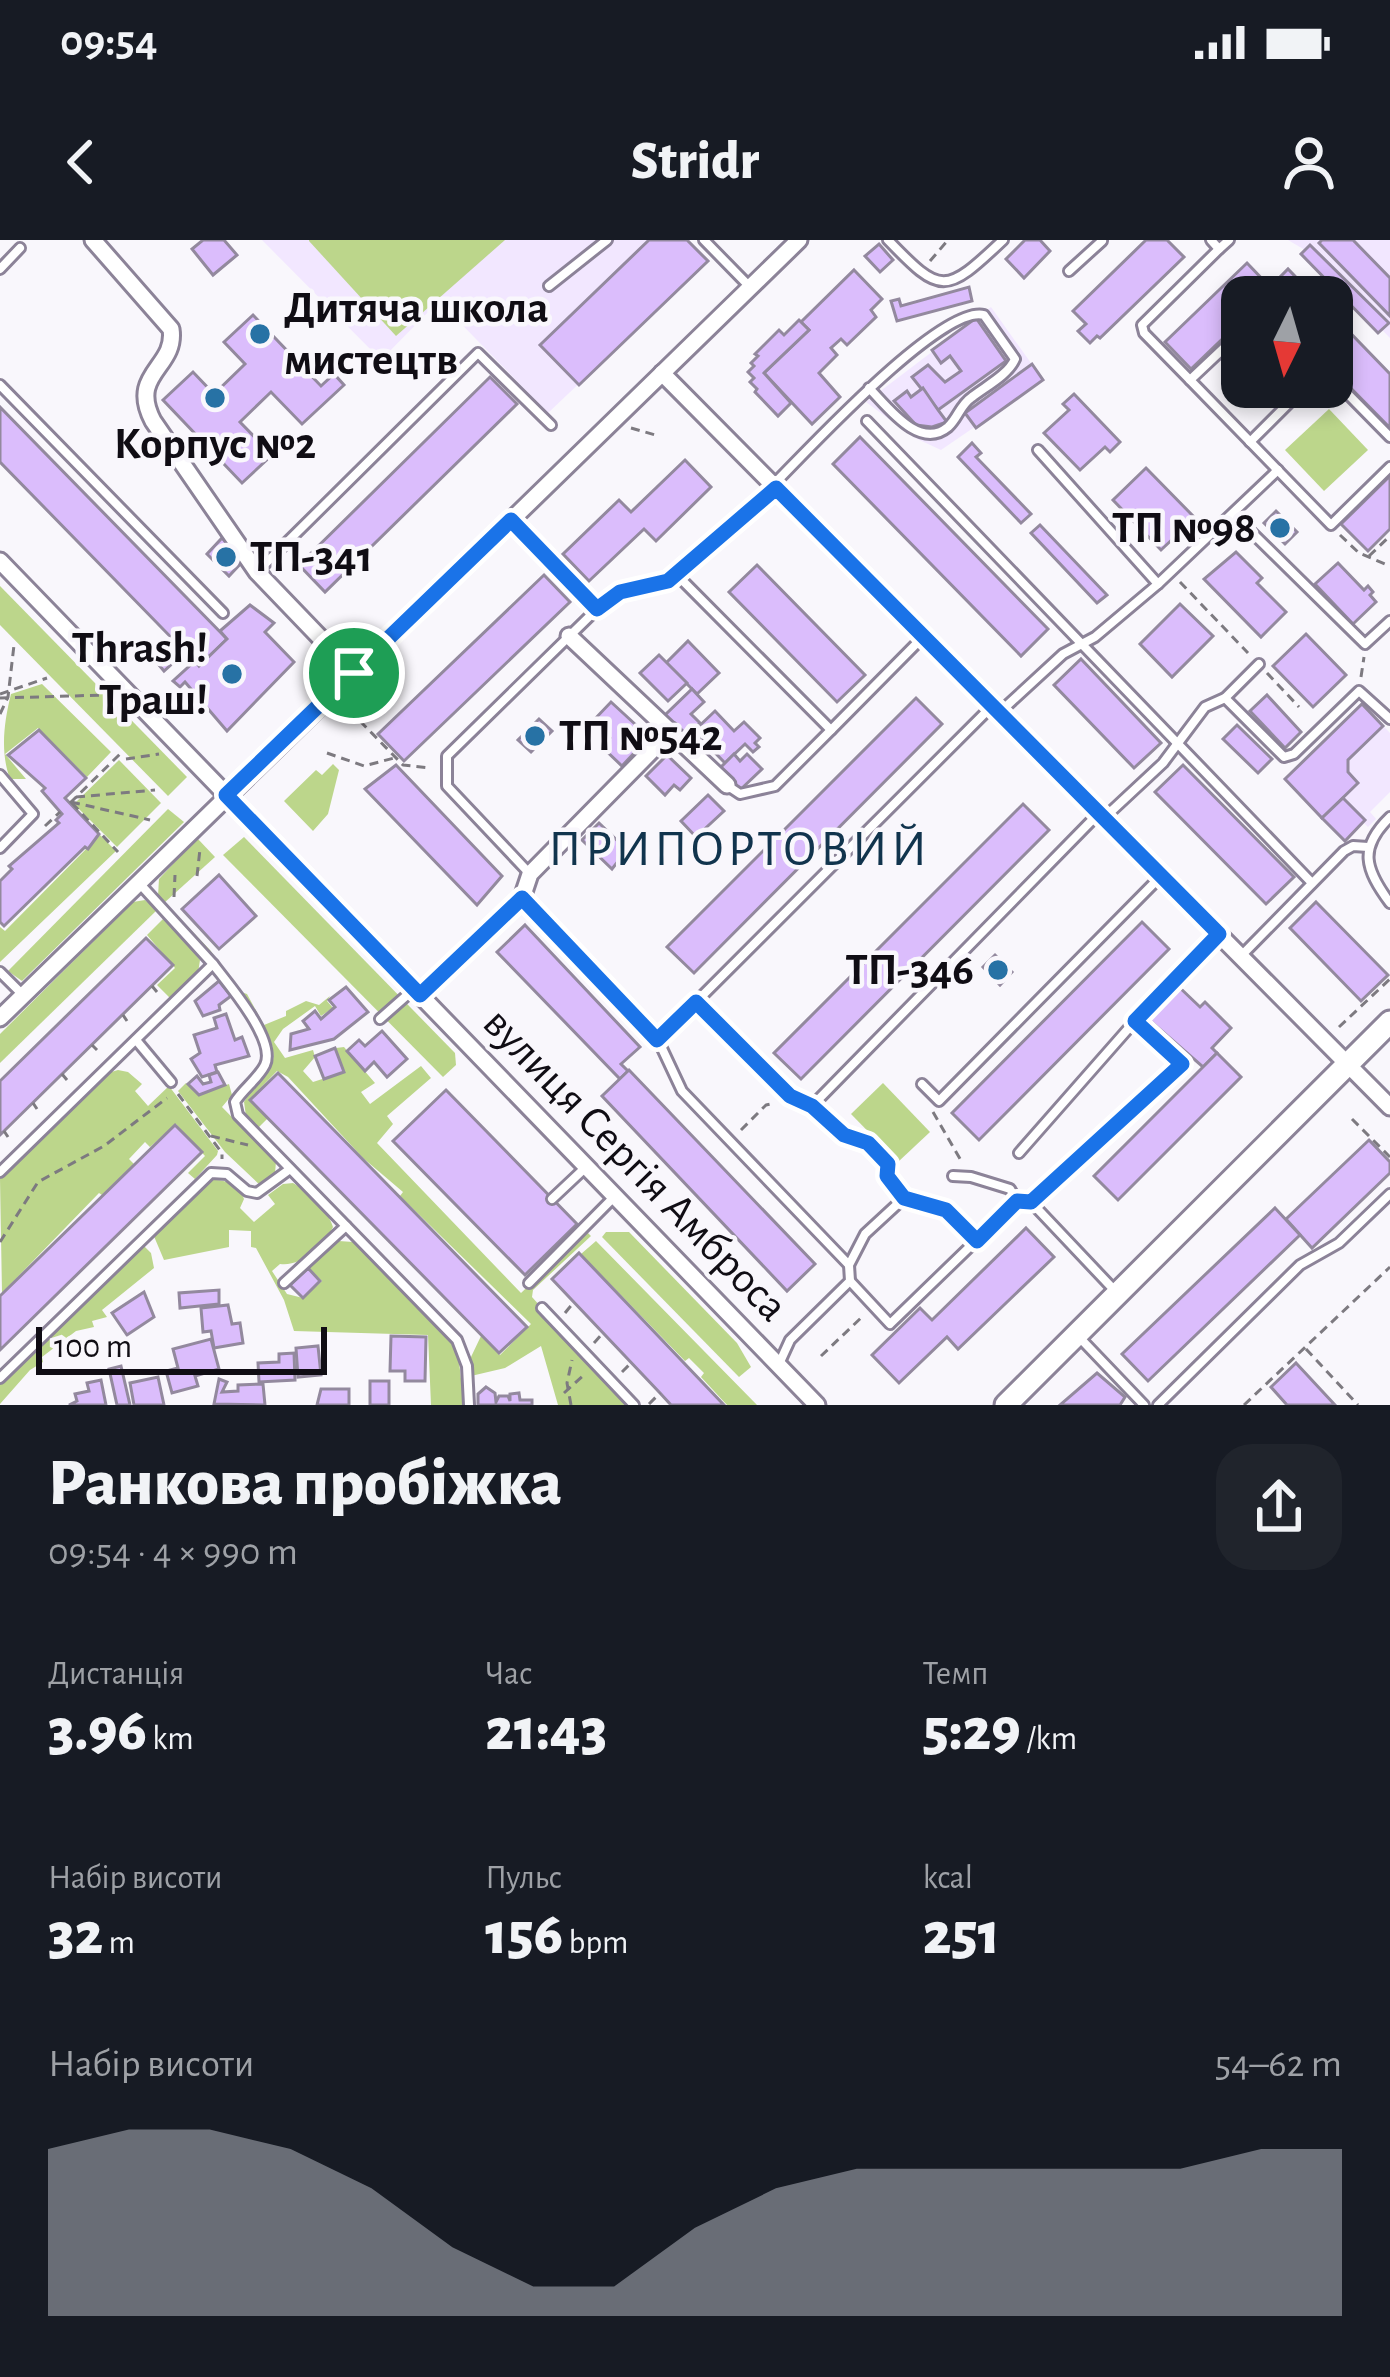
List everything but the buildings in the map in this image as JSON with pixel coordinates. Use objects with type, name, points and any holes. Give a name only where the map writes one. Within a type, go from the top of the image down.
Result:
[{"type":"street","points":[[93,240],[171,329],[170,348],[146,384],[149,413],[257,572],[354,673]]},
{"type":"street","points":[[0,1018],[799,240]]},
{"type":"street","points":[[662,373],[1390,1107]]},
{"type":"street","name":"вулиця Сергія Амброса","points":[[0,561],[817,1405]]},
{"type":"street","points":[[569,636],[727,784]]},
{"type":"street","points":[[417,992],[522,898],[530,874],[670,731]]},
{"type":"street","points":[[1006,1405],[1390,1022]]},
{"type":"lane","points":[[549,286],[607,240]]},
{"type":"lane","points":[[704,240],[750,287]]},
{"type":"lane","points":[[888,240],[929,280],[946,281],[1003,240]]},
{"type":"lane","points":[[1070,272],[1102,240]]},
{"type":"lane","points":[[1211,240],[1220,249]]},
{"type":"lane","points":[[1229,240],[1142,326],[1144,333],[1331,525],[1390,466]]},
{"type":"lane","points":[[0,269],[20,248]]},
{"type":"lane","points":[[530,874],[447,786],[449,752],[615,593],[660,585],[676,574],[774,486],[869,388],[900,361],[972,313],[987,318],[1015,359],[1011,368],[964,403],[952,424],[941,431],[910,428],[869,388]]},
{"type":"lane","points":[[1190,380],[1221,351]]},
{"type":"lane","points":[[257,572],[478,353],[551,425]]},
{"type":"lane","points":[[0,385],[223,613]]},
{"type":"lane","points":[[1353,399],[1390,437]]},
{"type":"lane","points":[[1250,442],[1284,408]]},
{"type":"lane","points":[[867,422],[1312,884]]},
{"type":"lane","points":[[1038,451],[1158,584]]},
{"type":"lane","points":[[1118,1294],[1031,1202],[1017,1201],[890,1324],[850,1281],[849,1265],[866,1234],[904,1198],[887,1176],[888,1164],[868,1143],[844,1135],[812,1106],[794,1097],[696,1002],[995,709],[1158,584],[1278,470]]},
{"type":"lane","points":[[1233,514],[1365,644],[1390,621]]},
{"type":"lane","points":[[511,520],[597,609]]},
{"type":"lane","points":[[676,574],[831,730]]},
{"type":"lane","points":[[727,784],[740,794],[772,788],[923,637]]},
{"type":"lane","points":[[812,1106],[1101,816],[1163,763],[1205,707],[1225,698],[1259,664]]},
{"type":"lane","points":[[1225,698],[1279,754],[1289,757],[1359,691],[1390,719]]},
{"type":"lane","points":[[0,775],[33,814],[0,848]]},
{"type":"lane","points":[[1390,817],[1368,847],[1370,868],[1390,902]]},
{"type":"lane","points":[[1240,956],[1348,848],[1368,847]]},
{"type":"lane","points":[[922,1084],[939,1101],[1161,876]]},
{"type":"lane","points":[[138,882],[213,964],[251,1017],[267,1050],[263,1067],[235,1102],[243,1120],[461,1345],[469,1405]]},
{"type":"lane","points":[[522,898],[657,1040],[682,1091],[849,1265]]},
{"type":"lane","points":[[1018,1153],[1219,934]]},
{"type":"lane","points":[[0,1172],[213,964]]},
{"type":"lane","points":[[0,972],[24,995]]},
{"type":"lane","points":[[380,1019],[417,992]]},
{"type":"lane","points":[[1031,1202],[1182,1064],[1135,1021]]},
{"type":"lane","points":[[136,1040],[174,1086]]},
{"type":"lane","points":[[552,1199],[586,1166]]},
{"type":"lane","points":[[0,1378],[206,1177],[222,1172],[257,1193],[290,1168]]},
{"type":"lane","points":[[953,1176],[1010,1189],[1017,1201]]},
{"type":"lane","points":[[1157,1405],[1300,1264],[1339,1243],[1390,1194]]},
{"type":"lane","points":[[529,1283],[615,1196]]},
{"type":"lane","points":[[284,1282],[346,1226]]},
{"type":"lane","points":[[779,1365],[790,1340],[850,1281]]},
{"type":"lane","points":[[542,1309],[634,1405]]},
{"type":"lane","points":[[1076,1334],[1144,1405]]},
{"type":"path","points":[[919,272],[948,240]]},
{"type":"path","points":[[622,425],[658,436]]},
{"type":"path","points":[[1331,525],[1355,550],[1390,566]]},
{"type":"path","points":[[1368,557],[1390,536]]},
{"type":"path","points":[[1171,572],[1299,706]]},
{"type":"path","points":[[1359,691],[1365,644]]},
{"type":"path","points":[[0,714],[9,694],[14,645]]},
{"type":"path","points":[[0,696],[47,678]]},
{"type":"path","points":[[9,694],[99,697],[125,690]]},
{"type":"path","points":[[360,722],[403,765],[446,770]]},
{"type":"path","points":[[126,759],[182,750]]},
{"type":"path","points":[[327,753],[364,766],[396,758]]},
{"type":"path","points":[[70,803],[120,754]]},
{"type":"path","points":[[76,797],[155,790]]},
{"type":"path","points":[[70,803],[150,820]]},
{"type":"path","points":[[70,803],[118,852]]},
{"type":"path","points":[[45,826],[60,812]]},
{"type":"path","points":[[196,877],[202,838]]},
{"type":"path","points":[[1334,1033],[1390,979]]},
{"type":"path","points":[[152,986],[157,992]]},
{"type":"path","points":[[657,1040],[696,1002]]},
{"type":"path","points":[[123,1015],[127,1021]]},
{"type":"path","points":[[92,1045],[97,1050]]},
{"type":"path","points":[[62,1074],[67,1080]]},
{"type":"path","points":[[0,1242],[38,1182],[104,1147],[174,1086],[222,1153]]},
{"type":"path","points":[[730,1141],[766,1105],[794,1097]]},
{"type":"path","points":[[939,1101],[931,1114],[971,1177]]},
{"type":"path","points":[[33,1103],[38,1109]]},
{"type":"path","points":[[1352,1119],[1390,1157]]},
{"type":"path","points":[[222,1172],[222,1153],[243,1120]]},
{"type":"path","points":[[209,1135],[273,1151]]},
{"type":"path","points":[[904,1198],[946,1210],[977,1241]]},
{"type":"path","points":[[1244,1405],[1390,1267]]},
{"type":"path","points":[[568,1309],[574,1302]]},
{"type":"path","points":[[821,1356],[874,1307]]},
{"type":"path","points":[[597,1339],[603,1333]]},
{"type":"path","points":[[568,1335],[572,1358],[566,1391],[571,1405]]},
{"type":"path","points":[[1304,1348],[1358,1405]]},
{"type":"path","points":[[626,1369],[631,1363]]},
{"type":"path","points":[[566,1391],[596,1364]]},
{"type":"path","points":[[648,1405],[660,1393]]},
{"type":"shaded area","points":[[262,240],[687,240],[708,261],[548,413],[439,301],[381,360]]},
{"type":"shaded area","points":[[1288,240],[1390,240],[1390,338],[1353,300],[1353,276],[1330,276]]},
{"type":"shaded area","points":[[991,307],[1043,380],[941,450],[913,437],[866,402]]},
{"type":"shaded area","points":[[1362,704],[1390,733],[1390,792],[1370,812],[1376,819],[1368,827],[1363,822],[1345,841],[1285,779]]},
{"type":"green space","points":[[309,240],[505,240],[396,336],[309,241]]},
{"type":"green space","points":[[1329,409],[1368,450],[1324,491],[1285,450]]},
{"type":"green space","points":[[0,586],[187,777],[168,796],[0,625]]},
{"type":"green space","points":[[42,684],[111,752],[87,777],[38,728],[5,754],[26,779],[10,779],[5,758],[4,737],[11,694]]},
{"type":"green space","points":[[119,760],[161,803],[117,847],[74,804]]},
{"type":"green space","points":[[333,764],[339,770],[328,814],[313,831],[284,801],[316,770],[322,775]]},
{"type":"green space","points":[[168,809],[184,822],[22,981],[8,971]]},
{"type":"green space","points":[[100,835],[116,851],[0,962],[0,927],[5,931]]},
{"type":"green space","points":[[244,837],[455,1053],[456,1065],[443,1077],[223,855]]},
{"type":"green space","points":[[197,838],[215,857],[164,903],[158,896],[159,879]]},
{"type":"green space","points":[[145,900],[157,910],[0,1063],[0,1034],[133,902]]},
{"type":"green space","points":[[172,910],[247,994],[264,1025],[306,1001],[319,1005],[330,996],[327,1001],[333,1008],[321,1016],[315,1006],[283,1029],[274,1042],[285,1058],[313,1050],[315,1057],[303,1071],[313,1082],[344,1072],[336,1048],[344,1047],[375,1083],[361,1092],[370,1104],[421,1066],[431,1078],[387,1116],[393,1124],[377,1143],[521,1293],[586,1231],[591,1236],[533,1290],[532,1297],[629,1405],[558,1405],[541,1346],[505,1368],[471,1376],[471,1357],[481,1336],[500,1355],[531,1324],[400,1196],[403,1192],[363,1158],[288,1077],[277,1071],[250,1099],[268,1118],[258,1128],[246,1116],[244,1102],[270,1069],[272,1047],[250,1005]]},
{"type":"green space","points":[[165,917],[200,960],[198,973],[171,999],[157,985],[175,968],[147,935]]},
{"type":"green space","points":[[118,1070],[142,1084],[135,1091],[148,1106],[169,1086],[217,1155],[195,1179],[188,1173],[205,1156],[176,1124],[150,1147],[145,1142],[129,1159],[134,1164],[99,1193],[2,1293],[0,1179],[108,1073]]},
{"type":"green space","points":[[186,1083],[198,1095],[229,1084],[232,1095],[222,1107],[276,1162],[275,1173],[262,1187],[225,1152],[178,1091]]},
{"type":"green space","points":[[883,1083],[930,1132],[898,1162],[851,1114]]},
{"type":"green space","points":[[212,1180],[239,1190],[244,1199],[240,1208],[254,1222],[275,1204],[268,1195],[283,1184],[293,1183],[311,1196],[333,1227],[311,1253],[272,1271],[287,1294],[303,1298],[322,1281],[309,1268],[339,1241],[353,1242],[454,1344],[464,1405],[431,1405],[428,1335],[294,1331],[284,1300],[256,1248],[251,1247],[251,1231],[229,1230],[229,1247],[164,1260],[153,1234]]},
{"type":"green space","points":[[606,1232],[629,1232],[737,1343],[751,1367],[739,1377],[602,1237]]},
{"type":"green space","points":[[596,1241],[757,1405],[727,1405],[701,1377],[704,1373],[689,1358],[685,1361],[581,1254]]},
{"type":"green space","points":[[144,1246],[154,1268],[102,1310],[107,1317],[92,1321],[94,1327],[76,1331],[42,1357],[43,1362],[0,1404],[0,1384]]},
{"type":"place","name":"Дитяча школа мистецтв","points":[[260,334]]},
{"type":"place","name":"Корпус №2","points":[[215,398]]},
{"type":"place","name":"ТП №98","points":[[1280,528]]},
{"type":"place","name":"ТП-341","points":[[226,557]]},
{"type":"place","name":"Thrash! Траш!","points":[[232,674]]},
{"type":"place","name":"ТП №542","points":[[535,736]]},
{"type":"place","name":"ТП-346","points":[[998,970]]},
{"type":"district","name":"ПРИПОРТОВИЙ","points":[[739,849]]},
{"type":"route","points":[[776,488],[1219,934],[1135,1021],[1182,1064],[1031,1202],[1017,1201],[977,1241],[946,1210],[904,1198],[887,1176],[888,1164],[868,1143],[844,1135],[812,1106],[790,1096],[696,1002],[657,1040],[522,898],[420,995],[226,795],[354,673],[511,520],[597,609],[620,592],[668,581],[776,488]]}]
